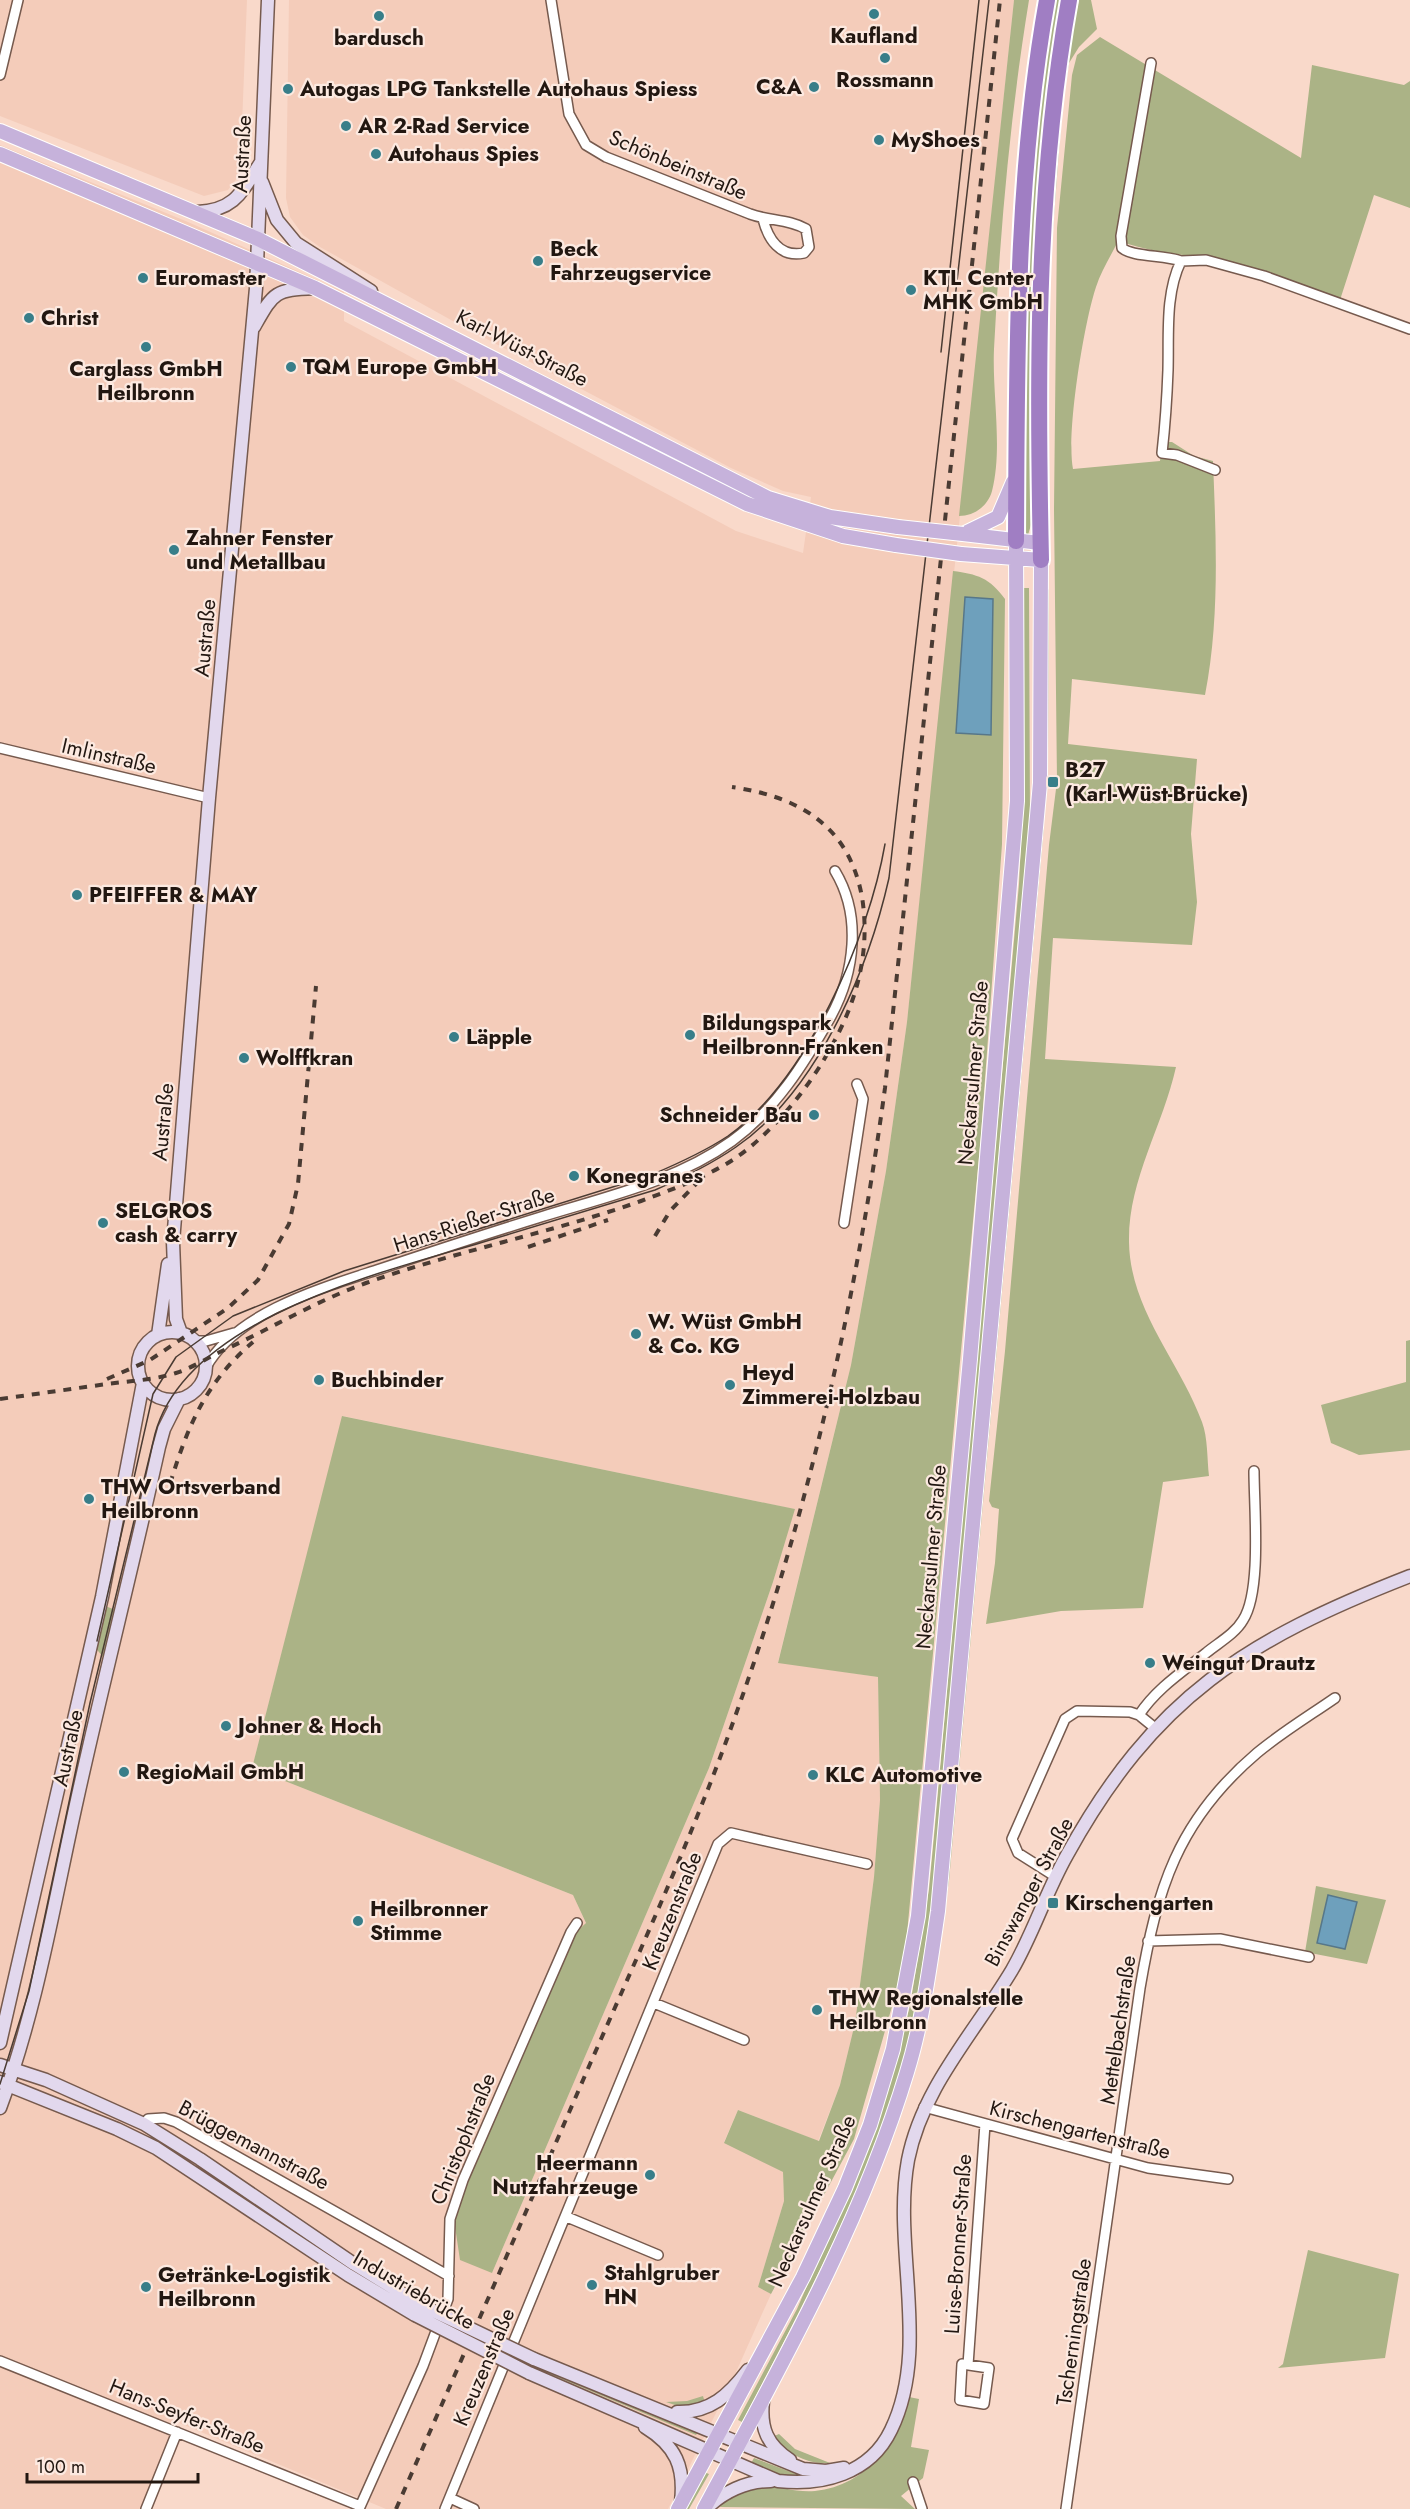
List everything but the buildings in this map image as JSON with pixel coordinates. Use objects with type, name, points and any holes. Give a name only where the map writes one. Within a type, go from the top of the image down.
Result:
[{"type":"highway","points":[[1016,541],[1018,274],[1029,152],[1047,0]]},
{"type":"highway","points":[[1041,560],[1039,307],[1053,102],[1069,0]]},
{"type":"main road","name":"Austraße","points":[[0,2043],[102,1597],[143,1383],[138,1366],[140,1354],[147,1343],[158,1335],[173,1242],[209,798],[258,262],[268,0]]},
{"type":"main road","name":"Karl-Wüst-Straße","points":[[0,131],[258,238],[768,498],[830,517],[1040,543]]},
{"type":"main road","name":"Karl-Wüst-Straße","points":[[0,154],[315,288],[747,504],[843,536],[896,546],[961,554],[1041,560]]},
{"type":"main road","points":[[198,212],[218,211],[226,206],[241,192],[261,161]]},
{"type":"main road","points":[[260,179],[277,220],[296,243],[395,306]]},
{"type":"main road","points":[[252,331],[271,298],[286,290],[315,288]]},
{"type":"main road","points":[[963,534],[998,517],[1009,497],[1015,475]]},
{"type":"main road","name":"Neckarsulmer Straße","points":[[679,2507],[803,2277],[845,2188],[870,2125],[893,2049],[918,1916],[969,1371],[1017,801],[1016,541]]},
{"type":"main road","name":"Neckarsulmer Straße","points":[[705,2509],[825,2276],[863,2195],[889,2129],[908,2069],[923,2007],[938,1911],[1040,783],[1041,560]]},
{"type":"main road","name":"Austraße","points":[[173,1242],[176,1319],[181,1333]]},
{"type":"main road","points":[[158,1335],[181,1333],[194,1341],[202,1350],[206,1366]]},
{"type":"main road","name":"Austraße","points":[[0,2108],[4,2084],[13,2069],[50,1925],[100,1693],[159,1447],[179,1399],[199,1386],[206,1366]]},
{"type":"main road","points":[[143,1383],[153,1394],[169,1399],[179,1399]]},
{"type":"main road","name":"Binswanger Straße","points":[[710,2450],[778,2481],[820,2482],[862,2463],[888,2437],[899,2414],[907,2381],[905,2184],[913,2141],[924,2108],[1015,1964],[1056,1877],[1102,1799],[1155,1728],[1201,1685],[1262,1644],[1346,1601],[1410,1576]]},
{"type":"main road","points":[[0,2065],[46,2080],[144,2124]]},
{"type":"main road","name":"Industriebrücke","points":[[4,2084],[117,2129],[189,2168],[339,2270],[418,2310],[529,2373],[614,2407],[710,2450]]},
{"type":"main road","name":"Industriebrücke","points":[[144,2124],[200,2159],[418,2310],[719,2433]]},
{"type":"main road","points":[[666,2411],[698,2410],[724,2397],[763,2349]]},
{"type":"main road","points":[[767,2387],[762,2415],[766,2437],[779,2451],[803,2469]]},
{"type":"main road","points":[[614,2407],[653,2432],[679,2460],[683,2487],[679,2507]]},
{"type":"main road","points":[[719,2433],[803,2469],[826,2471],[862,2463]]},
{"type":"main road","points":[[705,2509],[716,2499],[739,2487],[763,2481],[778,2481]]},
{"type":"street","points":[[0,75],[18,0]]},
{"type":"street","name":"Schönbeinstraße","points":[[551,0],[569,114],[586,145],[606,157],[763,219],[794,222],[806,229],[810,240],[809,247],[804,253],[797,255],[778,248],[768,237],[763,219]]},
{"type":"street","points":[[1150,63],[1121,236],[1122,248],[1127,252],[1157,255],[1181,261],[1206,260],[1254,273],[1410,328]]},
{"type":"street","points":[[1181,261],[1175,273],[1170,304],[1167,406],[1162,453],[1177,455],[1215,471]]},
{"type":"street","name":"Imlinstraße","points":[[0,748],[209,798]]},
{"type":"street","name":"Hans-Rießer-Straße","points":[[206,1366],[234,1333],[259,1316],[347,1280],[492,1232],[653,1183],[686,1169],[733,1140],[776,1102],[809,1055],[842,993],[849,969],[852,914],[846,890],[835,871]]},
{"type":"street","points":[[844,1223],[863,1099],[857,1084]]},
{"type":"street","name":"Hans-Rießer-Straße","points":[[194,1341],[206,1341],[234,1333]]},
{"type":"street","points":[[1139,1715],[1158,1691],[1226,1638],[1239,1626],[1248,1612],[1254,1589],[1254,1470]]},
{"type":"street","name":"Mettelbachstraße","points":[[1117,2160],[1148,1941],[1164,1881],[1175,1854],[1214,1796],[1258,1753],[1335,1698]]},
{"type":"street","points":[[1056,1877],[1018,1852],[1012,1839],[1065,1719],[1077,1711],[1139,1715],[1155,1728]]},
{"type":"street","name":"Kreuzenstraße","points":[[445,2509],[499,2374],[567,2217],[718,1844],[731,1833],[867,1864]]},
{"type":"street","name":"Christophstraße","points":[[359,2507],[427,2355],[448,2300],[450,2219],[463,2180],[571,1932],[578,1923]]},
{"type":"street","name":"Mettelbachstraße","points":[[1148,1941],[1220,1939],[1309,1957]]},
{"type":"street","name":"Kreuzenstraße","points":[[654,2003],[744,2040]]},
{"type":"street","name":"Kirschengartenstraße","points":[[924,2108],[1117,2160],[1172,2172],[1228,2179]]},
{"type":"street","name":"Brüggemannstraße","points":[[144,2124],[148,2118],[155,2117],[176,2122],[449,2276]]},
{"type":"street","name":"Luise-Bronner-Straße","points":[[969,2365],[985,2124]]},
{"type":"street","name":"Tscherningstraße","points":[[1066,2509],[1117,2160]]},
{"type":"street","points":[[567,2217],[658,2255]]},
{"type":"street","name":"Hans-Seyfer-Straße","points":[[0,2361],[359,2507]]},
{"type":"street","name":"Luise-Bronner-Straße","points":[[963,2364],[969,2365],[989,2368],[984,2404],[960,2400],[963,2364]]},
{"type":"street","points":[[146,2509],[177,2432]]},
{"type":"street","points":[[913,2482],[922,2509]]},
{"type":"street","points":[[450,2498],[474,2509]]},
{"type":"shaded area","points":[[0,0],[247,0],[240,174],[228,190],[204,196],[0,116]]},
{"type":"shaded area","points":[[289,0],[1014,0],[907,1022],[886,1171],[851,1365],[778,1662],[878,1677],[880,1800],[874,1877],[855,2023],[840,2085],[818,2141],[738,2110],[724,2142],[783,2172],[784,2201],[758,2287],[771,2294],[732,2381],[668,2509],[386,2509],[177,2422],[142,2509],[0,2509],[0,145],[188,222],[344,292],[344,321],[736,531],[803,553],[811,497],[783,491],[731,468],[451,320],[320,247],[303,235],[290,217],[286,198]],"holes":[[[343,1416],[794,1509],[773,1582],[709,1768],[492,2273],[586,1923],[573,1895],[252,1768]]]},
{"type":"green space","points":[[1014,0],[1029,0],[1011,131],[999,262],[994,349],[997,457],[992,491],[984,506],[970,514],[959,516]]},
{"type":"green space","points":[[1054,0],[1060,0],[1050,73],[1033,518],[1028,535],[1025,535],[1024,401],[1029,267],[1038,134]]},
{"type":"green space","points":[[1079,0],[1091,0],[1097,29],[1079,47],[1069,63],[1063,99],[1049,281],[1048,465],[1045,308],[1058,120],[1068,50]]},
{"type":"green space","points":[[1100,37],[1301,158],[1312,65],[1404,85],[1410,81],[1410,208],[1374,195],[1340,300],[1206,256],[1161,252],[1118,241],[1096,287],[1086,326],[1077,378],[1071,452],[1073,469],[1160,461],[1162,442],[1172,442],[1194,456],[1213,461],[1216,549],[1215,608],[1205,695],[1072,679],[1068,744],[1197,759],[1191,834],[1197,902],[1192,945],[1053,938],[1045,1059],[1176,1067],[1134,1197],[1129,1242],[1132,1267],[1147,1313],[1193,1400],[1202,1422],[1209,1476],[1163,1482],[1143,1608],[1061,1611],[986,1624],[995,1563],[999,1509],[992,1507],[989,1501],[1005,1351],[1049,845],[1057,781],[1054,510],[1057,228],[1072,75],[1077,55]]},
{"type":"green space","points":[[953,571],[982,578],[994,586],[1005,599],[1002,844],[981,1135],[907,1934],[897,1989],[854,2139],[771,2294],[758,2287],[784,2201],[783,2172],[724,2143],[738,2110],[819,2141],[840,2085],[855,2023],[874,1877],[880,1800],[878,1677],[778,1663],[851,1365],[886,1171],[907,1022]]},
{"type":"green space","points":[[1024,588],[1029,588],[1030,822],[932,1901],[922,1967],[905,2054],[884,2121],[867,2165],[828,2252],[742,2422],[738,2420],[797,2309],[880,2116],[910,2006],[929,1889],[1019,884],[1023,801]]},
{"type":"green space","points":[[1047,588],[1049,590],[1048,754],[1046,742]]},
{"type":"green space","points":[[1044,826],[949,1881],[926,2026],[1041,838]]},
{"type":"green space","points":[[1410,1340],[1410,1450],[1359,1455],[1331,1443],[1321,1405],[1406,1382],[1406,1341]]},
{"type":"green space","points":[[342,1416],[795,1509],[773,1582],[709,1768],[492,2273],[460,2260],[454,2220],[466,2183],[574,1934],[586,1923],[573,1895],[252,1768]]},
{"type":"green space","points":[[102,1605],[116,1610],[103,1657],[94,1646]]},
{"type":"green space","points":[[1316,1886],[1386,1900],[1367,1964],[1305,1952]]},
{"type":"green space","points":[[1308,2250],[1399,2274],[1385,2358],[1278,2368],[1283,2364]]},
{"type":"green space","points":[[524,2359],[699,2430],[696,2435],[523,2363]]},
{"type":"green space","points":[[703,2396],[705,2403],[681,2407],[666,2402],[687,2401]]},
{"type":"green space","points":[[909,2397],[919,2399],[911,2447],[929,2450],[923,2478],[901,2496],[915,2509],[720,2507],[729,2491],[750,2485],[815,2491],[834,2487],[850,2480],[865,2471],[888,2445]]},
{"type":"green space","points":[[779,2434],[795,2449],[830,2463],[813,2462],[798,2457],[772,2437]]},
{"type":"green space","points":[[754,2458],[796,2474],[797,2477],[750,2465]]},
{"type":"green space","points":[[704,2472],[709,2474],[689,2509],[684,2509]]},
{"type":"water","points":[[965,597],[993,599],[991,735],[956,733]]},
{"type":"water","points":[[1328,1895],[1357,1902],[1345,1949],[1317,1943]]},
{"type":"tram line","points":[[941,352],[979,0]]},
{"type":"tram line","points":[[0,2084],[29,1991],[90,1703],[155,1434],[174,1394],[205,1360],[245,1331],[291,1307],[341,1286],[391,1269],[655,1190],[716,1160],[765,1123],[791,1094],[814,1062],[853,989],[868,951],[889,878],[989,0]]},
{"type":"tram line","points":[[97,1641],[153,1394],[176,1357],[233,1316],[344,1271],[651,1175],[728,1136],[757,1111],[784,1080],[808,1044],[830,1004],[865,921],[885,844]]},
{"type":"railway","points":[[396,2509],[648,1934],[703,1803],[762,1638],[808,1483],[827,1405],[860,1247],[885,1088],[1000,0]]},
{"type":"railway","points":[[0,1399],[151,1379],[176,1373],[347,1290],[434,1261],[573,1223],[641,1201],[711,1172],[749,1148],[798,1098],[836,1038],[851,1004],[861,970],[865,934],[862,897],[855,872],[846,851],[833,834],[818,819],[800,807],[779,798],[732,787]]},
{"type":"railway","points":[[107,1379],[150,1360],[228,1308],[258,1280],[289,1224],[298,1184],[316,986]]},
{"type":"railway","points":[[655,1236],[670,1211],[698,1182]]},
{"type":"railway","points":[[528,1247],[608,1220]]},
{"type":"railway","points":[[170,1484],[184,1443],[201,1406],[223,1373],[253,1342]]},
{"type":"place","name":"Kaufland","points":[[874,14]]},
{"type":"place","name":"bardusch","points":[[379,16]]},
{"type":"place","name":"Rossmann","points":[[885,58]]},
{"type":"place","name":"C&A","points":[[814,87]]},
{"type":"place","name":"Autogas LPG Tankstelle Autohaus Spiess","points":[[288,89]]},
{"type":"place","name":"AR 2-Rad Service","points":[[346,126]]},
{"type":"place","name":"MyShoes","points":[[879,140]]},
{"type":"place","name":"Autohaus Spies","points":[[376,154]]},
{"type":"place","name":"Beck Fahrzeugservice","points":[[538,261]]},
{"type":"place","name":"Euromaster","points":[[143,278]]},
{"type":"place","name":"KTL Center MHK GmbH","points":[[911,290]]},
{"type":"place","name":"Christ","points":[[29,318]]},
{"type":"place","name":"Carglass GmbH Heilbronn","points":[[146,347]]},
{"type":"place","name":"TQM Europe GmbH","points":[[291,367]]},
{"type":"place","name":"Zahner Fenster und Metallbau","points":[[174,550]]},
{"type":"place","name":"B27 (Karl-Wüst-Brücke)","points":[[1053,782]]},
{"type":"place","name":"PFEIFFER & MAY","points":[[77,895]]},
{"type":"place","name":"Bildungspark Heilbronn-Franken","points":[[690,1035]]},
{"type":"place","name":"Läpple","points":[[454,1037]]},
{"type":"place","name":"Wolffkran","points":[[244,1058]]},
{"type":"place","name":"Schneider Bau","points":[[814,1115]]},
{"type":"place","name":"Konegranes","points":[[574,1176]]},
{"type":"place","name":"SELGROS cash & carry","points":[[103,1223]]},
{"type":"place","name":"W. Wüst GmbH & Co. KG","points":[[636,1334]]},
{"type":"place","name":"Buchbinder","points":[[319,1380]]},
{"type":"place","name":"Heyd Zimmerei-Holzbau","points":[[730,1385]]},
{"type":"place","name":"THW Ortsverband Heilbronn","points":[[89,1499]]},
{"type":"place","name":"Weingut Drautz","points":[[1150,1663]]},
{"type":"place","name":"Johner & Hoch","points":[[226,1726]]},
{"type":"place","name":"RegioMail GmbH","points":[[124,1772]]},
{"type":"place","name":"KLC Automotive","points":[[813,1775]]},
{"type":"place","name":"Kirschengarten","points":[[1053,1903]]},
{"type":"place","name":"Heilbronner Stimme","points":[[358,1921]]},
{"type":"place","name":"THW Regionalstelle Heilbronn","points":[[817,2010]]},
{"type":"place","name":"Heermann Nutzfahrzeuge","points":[[650,2175]]},
{"type":"place","name":"Stahlgruber HN","points":[[592,2285]]},
{"type":"place","name":"Getränke-Logistik Heilbronn","points":[[146,2287]]}]
